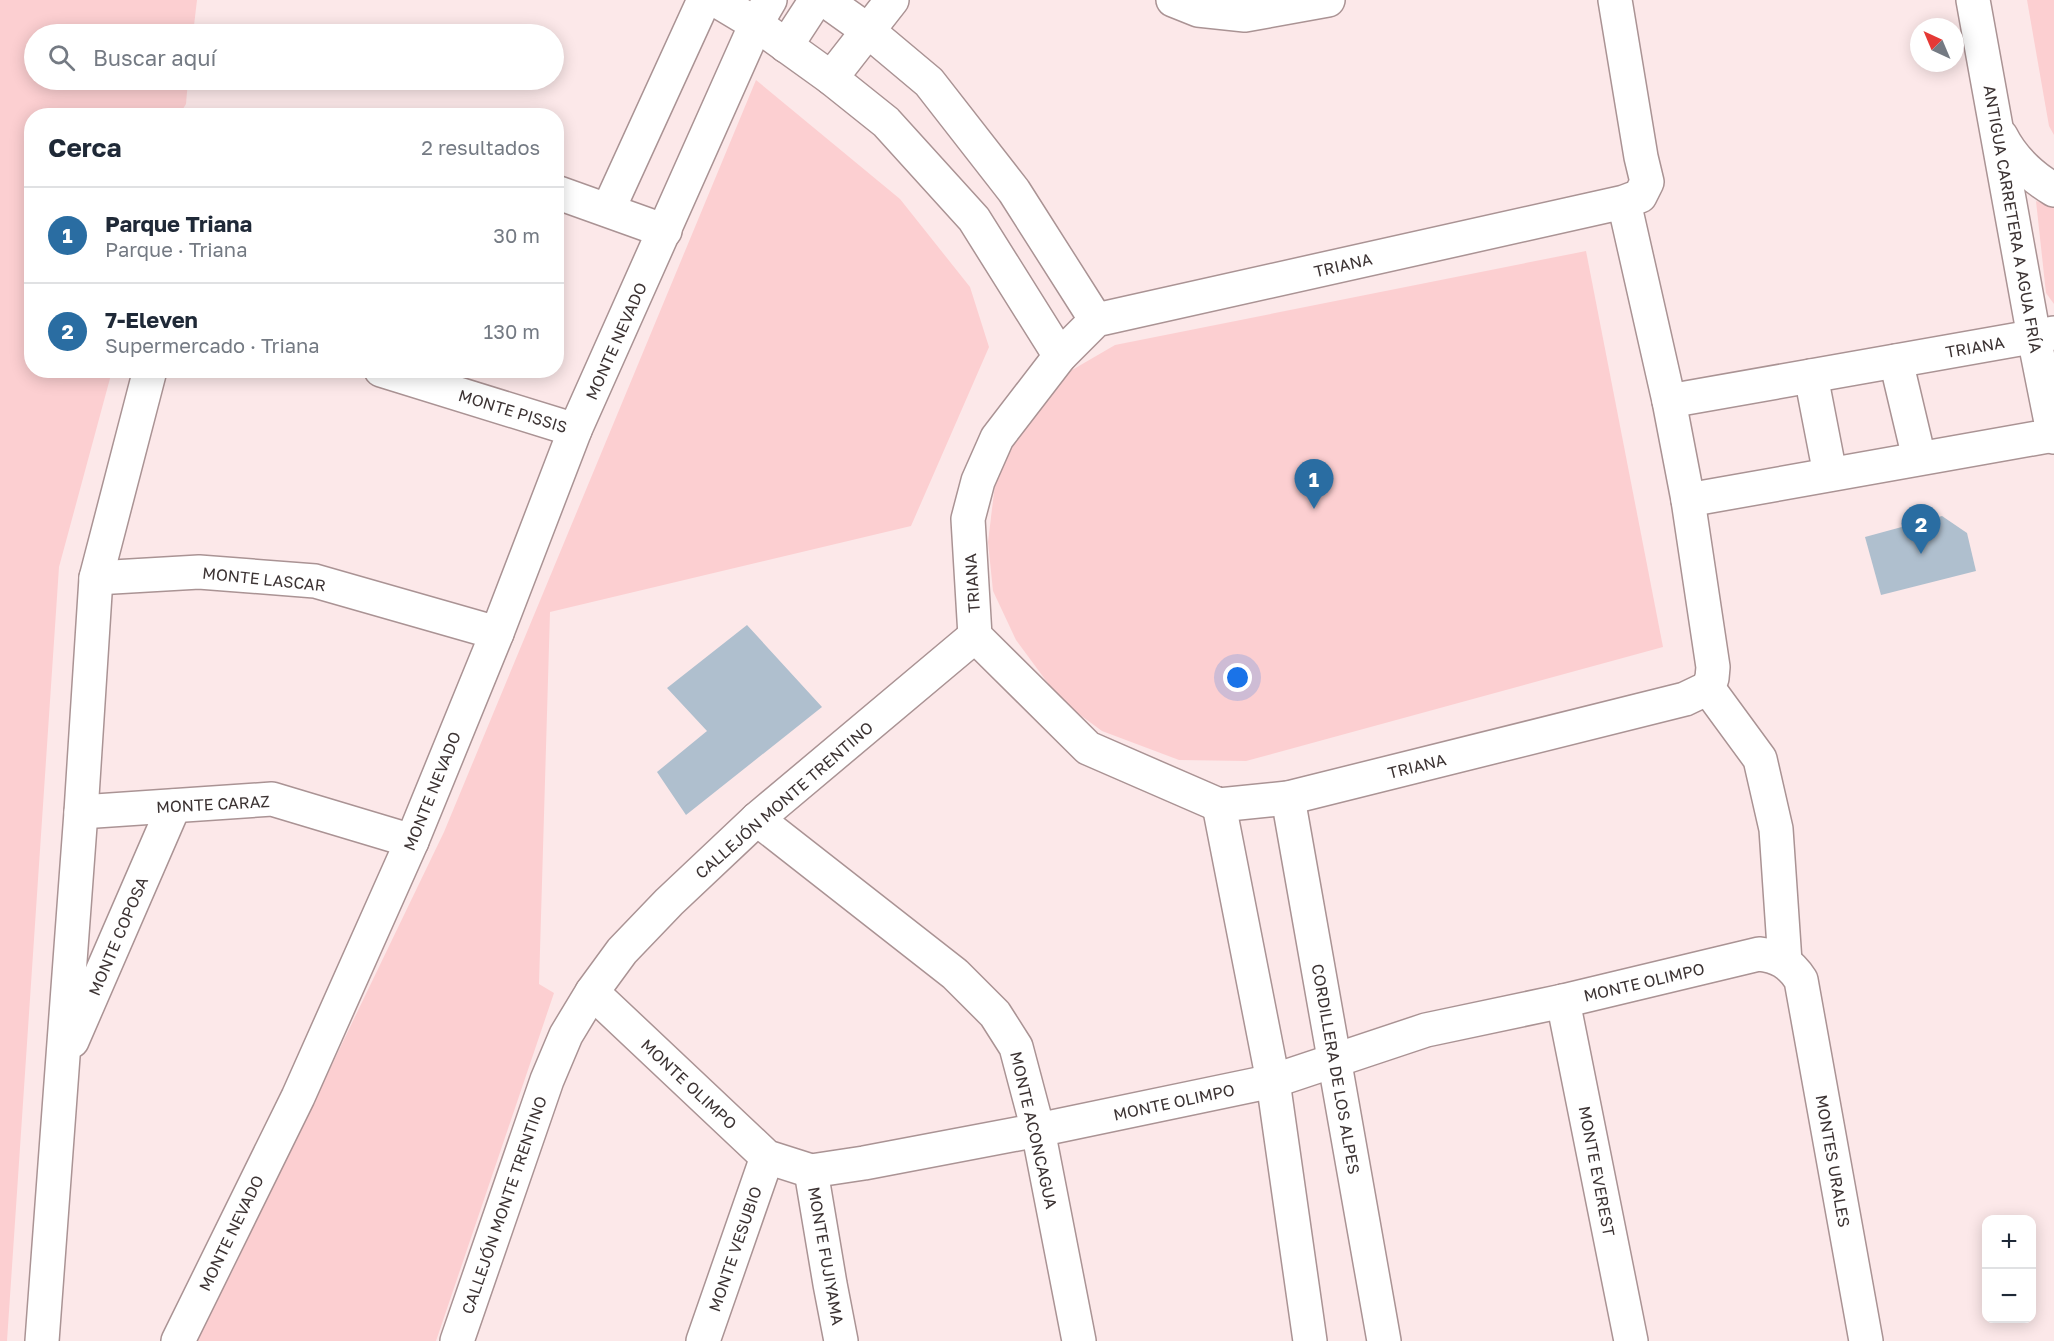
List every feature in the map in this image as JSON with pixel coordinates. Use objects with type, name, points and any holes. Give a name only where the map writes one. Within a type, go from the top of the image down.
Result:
[{"type":"street","points":[[608,210],[704,0]]},
{"type":"street","points":[[716,0],[763,12],[786,46],[886,122],[974,219],[1060,357]]},
{"type":"street","points":[[786,46],[816,0]]},
{"type":"street","points":[[825,0],[867,30],[929,82],[1014,191],[1096,321]]},
{"type":"street","points":[[831,78],[892,0]]},
{"type":"street","points":[[1173,0],[1198,10],[1245,15],[1328,0]]},
{"type":"street","points":[[1615,0],[1647,182],[1640,196],[1624,202],[1669,401],[1688,500],[1713,667],[1708,688]]},
{"type":"street","name":"ANTIGUA CARRETERA A AGUA FRÍA","points":[[1973,0],[1995,123],[2044,335],[2054,436]]},
{"type":"street","name":"MONTE NEVADO","points":[[178,1341],[298,1097],[412,841],[497,633],[575,430],[763,12]]},
{"type":"street","points":[[1995,123],[2005,144],[2019,164],[2037,180],[2054,190]]},
{"type":"street","points":[[564,195],[665,231]]},
{"type":"street","name":"TRIANA","points":[[1624,202],[1096,321],[1060,357],[997,438],[978,481],[968,519],[975,636],[1088,748],[1219,805],[1288,798],[1685,699],[1708,688]]},
{"type":"street","name":"TRIANA","points":[[1669,401],[2044,335]]},
{"type":"street","points":[[1896,361],[1919,458]]},
{"type":"street","points":[[1811,376],[1830,474]]},
{"type":"street","points":[[42,1341],[96,578],[148,378]]},
{"type":"street","name":"MONTE PISSIS","points":[[407,378],[575,430]]},
{"type":"street","points":[[1688,500],[2054,436]]},
{"type":"street","name":"MONTE LASCAR","points":[[96,578],[199,572],[315,581],[497,633]]},
{"type":"street","name":"CALLEJÓN MONTE TRENTINO","points":[[457,1341],[547,1080],[566,1035],[592,992],[622,951],[669,902],[757,819],[975,636]]},
{"type":"street","name":"MONTES URALES","points":[[1708,688],[1760,759],[1776,829],[1793,971],[1866,1341]]},
{"type":"street","name":"CORDILLERA DE LOS ALPES","points":[[1288,798],[1384,1341]]},
{"type":"street","name":"MONTE CARAZ","points":[[81,812],[272,799],[412,841]]},
{"type":"street","points":[[1219,805],[1274,1081],[1310,1341]]},
{"type":"street","name":"MONTE COPOSA","points":[[61,1065],[174,806]]},
{"type":"street","name":"MONTE ACONCAGUA","points":[[757,819],[955,974],[995,1014],[1016,1047],[1038,1130],[1079,1341]]},
{"type":"street","name":"MONTE OLIMPO","points":[[592,992],[767,1157],[811,1171],[864,1164],[1274,1081],[1426,1030],[1563,1001],[1759,954],[1772,956],[1793,971]]},
{"type":"street","name":"MONTE EVEREST","points":[[1563,1001],[1631,1341]]},
{"type":"street","name":"MONTE VESUBIO","points":[[703,1341],[767,1157]]},
{"type":"street","name":"MONTE FUJIYAMA","points":[[811,1171],[842,1341]]},
{"type":"shaded area","points":[[0,0],[197,0],[194,24],[24,24],[24,90],[187,90],[183,108],[24,108],[24,378],[110,378],[59,567],[7,1341],[0,1341]]},
{"type":"shaded area","points":[[2027,0],[2054,0],[2054,135],[2049,126]]},
{"type":"shaded area","points":[[756,80],[900,199],[970,287],[989,347],[911,526],[550,612],[539,984],[554,993],[436,1341],[191,1341],[231,1274],[444,832]]},
{"type":"shaded area","points":[[2036,201],[2054,207],[2054,304],[2046,293]]},
{"type":"shaded area","points":[[1586,251],[1663,647],[1246,761],[1179,760],[1102,731],[1061,701],[1016,640],[993,591],[988,542],[996,476],[1020,425],[1060,377],[1115,345]]},
{"type":"building","points":[[1942,516],[1967,533],[1976,571],[1881,595],[1865,537]]},
{"type":"building","points":[[747,625],[822,707],[686,815],[657,772],[707,731],[667,688]]},
{"type":"place","name":"Parque Triana","points":[[1314,509]]},
{"type":"place","name":"7-Eleven","points":[[1921,554]]}]
